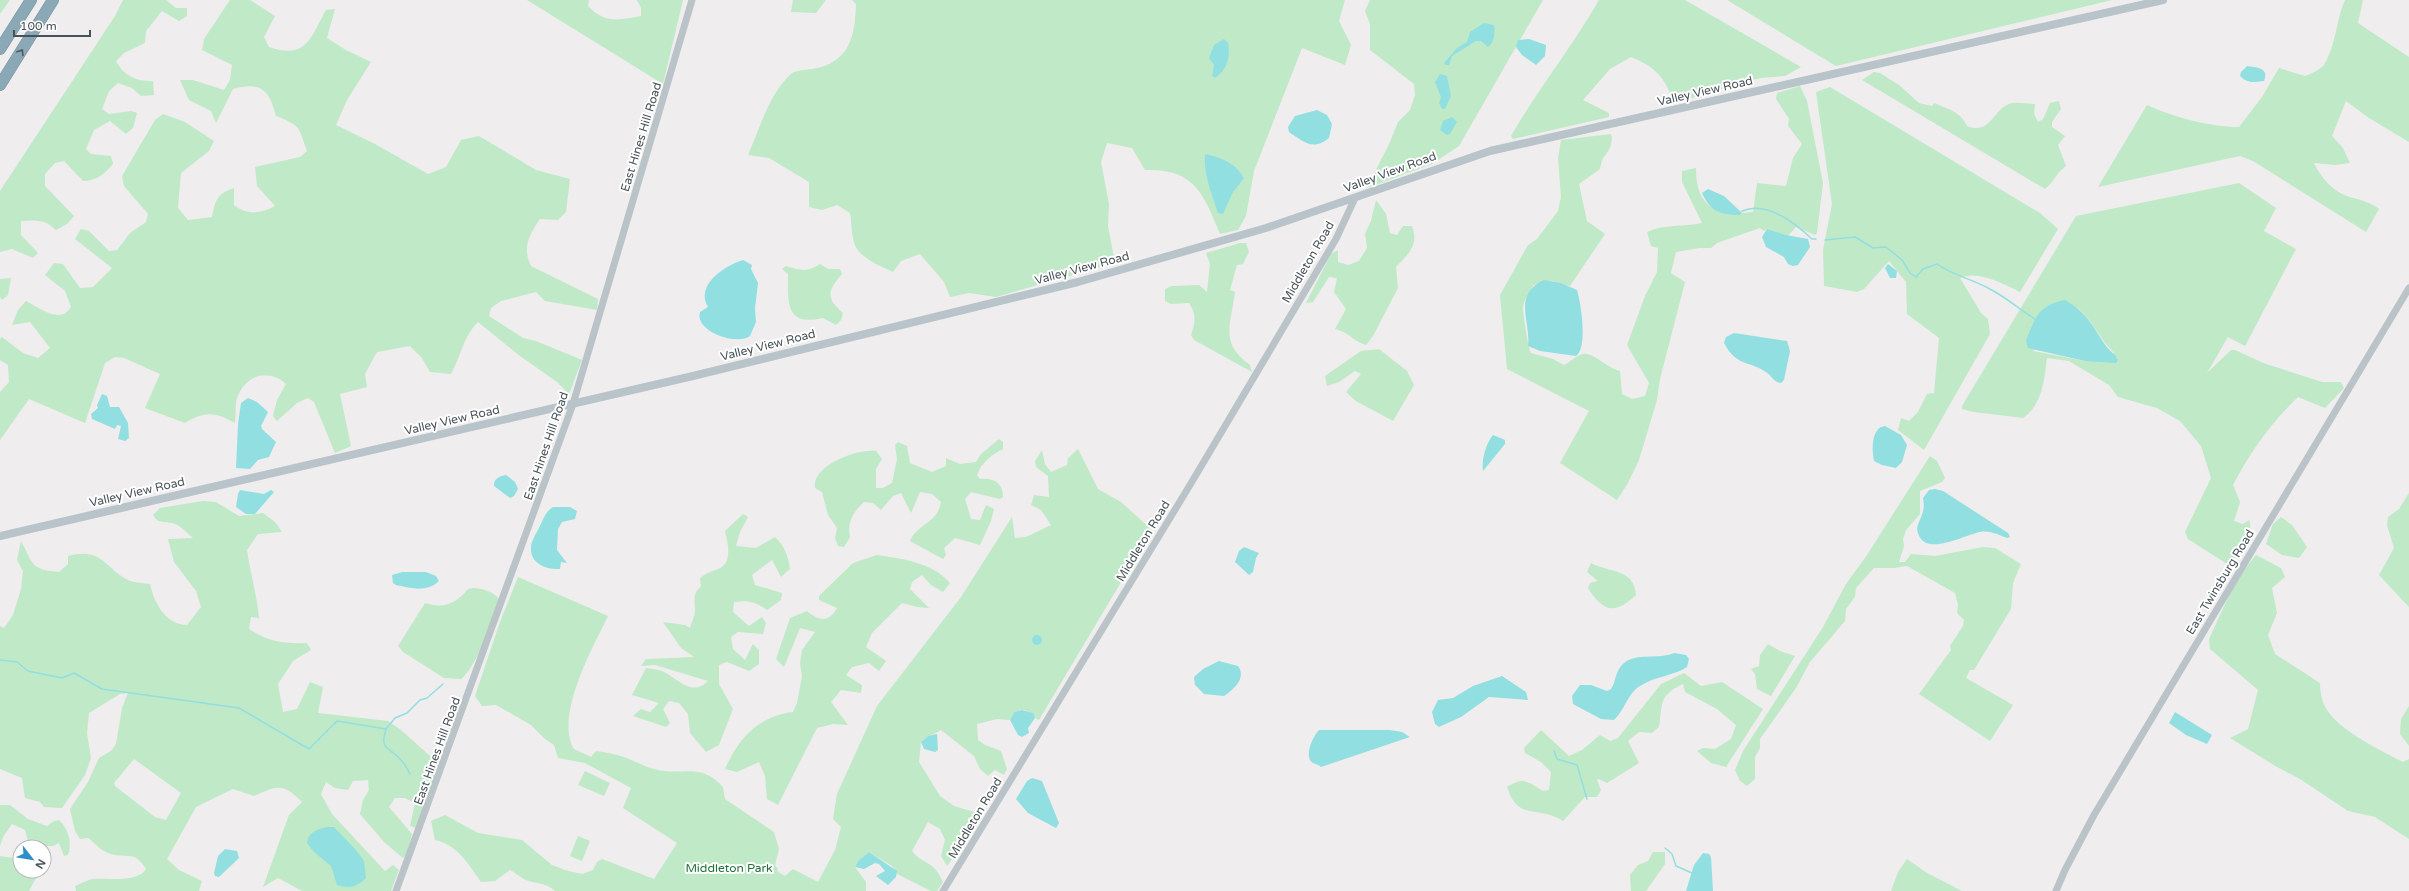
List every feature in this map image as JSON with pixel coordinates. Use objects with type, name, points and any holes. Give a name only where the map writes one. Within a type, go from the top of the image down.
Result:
[{"type":"highway","points":[[0,49],[31,0]]},
{"type":"highway","points":[[0,85],[53,0]]},
{"type":"main road","name":"Valley View Road","points":[[0,536],[573,404],[1078,282],[1215,244],[1355,198],[1453,162],[1516,145],[2163,0]]},
{"type":"street","name":"East Hines Hill Road","points":[[396,891],[496,620],[573,404],[692,0]]},
{"type":"street","name":"Middleton Road","points":[[943,891],[1190,485],[1336,239],[1355,198]]},
{"type":"street","name":"East Twinsburg Road","points":[[2056,891],[2079,841],[2409,288]]},
{"type":"green space","points":[[0,0],[10,0],[0,14]]},
{"type":"green space","points":[[123,0],[166,0],[176,8],[187,8],[187,16],[179,21],[162,11],[146,31],[145,43],[124,53],[116,61],[123,71],[132,77],[153,81],[154,95],[141,96],[132,88],[118,83],[109,91],[102,109],[109,114],[131,111],[137,113],[133,128],[126,134],[110,121],[94,130],[86,149],[91,154],[111,156],[113,164],[100,176],[92,180],[83,181],[64,161],[55,163],[45,174],[45,186],[74,216],[67,224],[56,230],[44,222],[21,221],[21,235],[38,253],[33,258],[12,249],[0,252],[0,191],[115,16]]},
{"type":"green space","points":[[230,0],[250,0],[275,16],[264,37],[269,47],[292,51],[306,44],[326,10],[335,9],[327,38],[346,50],[371,62],[347,100],[336,125],[375,144],[428,174],[446,167],[461,140],[479,136],[536,170],[570,179],[566,212],[558,220],[540,219],[528,242],[528,259],[531,266],[598,299],[597,310],[545,301],[536,292],[501,301],[491,308],[489,316],[523,338],[536,341],[582,360],[569,394],[557,382],[520,356],[478,322],[469,334],[451,374],[430,372],[422,358],[410,346],[377,352],[365,374],[367,387],[340,394],[351,446],[335,453],[314,402],[308,398],[297,403],[277,421],[273,416],[277,400],[286,384],[279,379],[265,375],[258,376],[251,379],[246,384],[237,398],[235,423],[222,417],[210,414],[198,416],[185,423],[145,408],[160,374],[124,358],[115,357],[105,363],[85,423],[29,399],[0,440],[0,392],[9,382],[8,365],[0,360],[0,339],[2,337],[23,353],[38,358],[50,348],[30,322],[12,325],[18,310],[26,301],[43,311],[56,315],[61,315],[71,307],[65,291],[45,275],[54,263],[63,264],[80,288],[93,287],[112,268],[75,239],[81,229],[89,231],[109,251],[117,250],[130,233],[146,222],[148,214],[124,186],[122,176],[155,120],[163,114],[185,122],[214,141],[209,151],[181,173],[178,208],[188,220],[212,217],[214,206],[220,195],[234,188],[234,205],[239,208],[249,212],[259,212],[275,206],[257,186],[255,167],[300,157],[307,151],[298,128],[290,122],[276,116],[267,94],[258,87],[251,86],[233,89],[216,123],[211,111],[189,100],[180,80],[193,80],[224,90],[230,80],[232,65],[202,50],[204,39]]},
{"type":"green space","points":[[527,0],[589,0],[588,6],[600,16],[613,19],[626,19],[641,16],[641,8],[637,0],[683,0],[663,84]]},
{"type":"green space","points":[[793,0],[826,0],[816,13],[791,12]]},
{"type":"green space","points":[[852,0],[1345,0],[1339,21],[1351,45],[1345,65],[1302,48],[1254,171],[1246,216],[1238,230],[1220,234],[1202,196],[1195,186],[1186,179],[1175,174],[1162,171],[1145,170],[1132,148],[1107,143],[1101,162],[1109,204],[1108,226],[1115,263],[996,297],[969,293],[950,297],[944,282],[920,254],[901,261],[893,272],[868,260],[855,245],[852,235],[850,213],[837,205],[822,210],[809,207],[809,182],[769,158],[748,155],[771,101],[783,82],[795,72],[824,66],[834,61],[842,55],[848,47],[854,28],[856,4]]},
{"type":"green space","points":[[1370,0],[1543,0],[1459,146],[1432,164],[1367,188],[1390,142],[1398,122],[1410,110],[1415,95],[1414,84],[1370,50],[1370,24],[1365,11]]},
{"type":"green space","points":[[1599,0],[1685,0],[1801,67],[1785,76],[1760,78],[1691,98],[1673,100],[1670,92],[1658,73],[1631,57],[1610,69],[1583,100],[1609,113],[1609,117],[1513,139],[1511,136],[1521,119]]},
{"type":"green space","points":[[1727,0],[2112,0],[1836,66]]},
{"type":"green space","points":[[2345,0],[2363,0],[2358,23],[2409,57],[2409,142],[2369,118],[2346,101],[2332,136],[2343,148],[2350,163],[2335,165],[2314,163],[2323,178],[2336,191],[2368,202],[2379,209],[2366,232],[2253,161],[2240,156],[2098,187],[2147,105],[2169,114],[2204,123],[2228,127],[2239,127],[2262,97],[2279,68],[2305,76],[2320,69],[2324,65],[2331,50]]},
{"type":"green space","points":[[1874,72],[1880,73],[1899,85],[1919,103],[1932,106],[1934,103],[1949,109],[1958,114],[1967,126],[1975,128],[1982,127],[1987,124],[2001,109],[2006,105],[2013,103],[2035,104],[2034,114],[2038,122],[2043,119],[2050,103],[2059,101],[2061,109],[2052,122],[2052,127],[2065,136],[2058,145],[2066,166],[2045,189],[1862,80]]},
{"type":"green space","points":[[1800,86],[1807,101],[1823,183],[1817,233],[1815,235],[1796,227],[1788,236],[1767,229],[1764,231],[1760,228],[1717,243],[1711,248],[1699,248],[1676,252],[1671,273],[1685,282],[1660,379],[1657,400],[1639,460],[1628,483],[1617,500],[1560,463],[1589,411],[1507,369],[1500,295],[1528,245],[1537,239],[1558,211],[1561,197],[1558,158],[1561,140],[1611,134],[1612,139],[1610,148],[1602,160],[1600,169],[1579,184],[1587,221],[1605,234],[1570,286],[1552,281],[1534,285],[1532,287],[1523,307],[1530,350],[1531,353],[1553,359],[1564,365],[1581,355],[1586,354],[1595,357],[1610,367],[1620,371],[1622,394],[1632,399],[1645,396],[1649,383],[1627,345],[1645,296],[1657,272],[1658,248],[1651,246],[1647,232],[1653,229],[1702,223],[1682,182],[1682,171],[1696,168],[1699,189],[1702,197],[1712,208],[1740,215],[1742,213],[1753,212],[1757,183],[1786,186],[1793,158],[1802,144],[1788,126],[1789,119],[1776,99],[1777,93]]},
{"type":"green space","points":[[1830,87],[2040,213],[2058,229],[2020,292],[1999,282],[1983,277],[1967,276],[1960,278],[1981,313],[1988,319],[1990,334],[1924,450],[1898,430],[1901,418],[1909,421],[1918,412],[1927,394],[1934,393],[1939,338],[1907,314],[1906,282],[1889,261],[1864,289],[1857,292],[1824,286],[1823,250],[1832,204],[1816,92]]},
{"type":"green space","points":[[2239,183],[2276,208],[2264,231],[2296,249],[2245,346],[2228,337],[2207,373],[2231,350],[2235,350],[2263,363],[2322,382],[2341,382],[2344,388],[2325,408],[2298,397],[2270,427],[2247,461],[2233,485],[2240,502],[2234,521],[2243,524],[2249,520],[2250,525],[2247,537],[2230,566],[2188,539],[2185,532],[2211,478],[2201,446],[2180,421],[2157,408],[2118,397],[2109,385],[2069,361],[2047,358],[2039,399],[2030,412],[2023,418],[1974,412],[1962,409],[1962,406],[2076,216]],"holes":[[[2078,308],[2114,353],[2085,361],[2033,351]]]},
{"type":"green space","points":[[1376,200],[1386,214],[1390,233],[1397,235],[1403,226],[1412,226],[1414,239],[1412,249],[1396,267],[1398,288],[1373,336],[1366,345],[1344,332],[1335,329],[1346,309],[1334,292],[1337,278],[1329,277],[1313,302],[1306,303],[1331,254],[1338,250],[1338,262],[1348,265],[1359,261],[1367,248],[1365,234],[1371,221]]},
{"type":"green space","points":[[1240,243],[1246,243],[1249,252],[1243,264],[1237,265],[1230,290],[1235,292],[1229,332],[1234,349],[1240,357],[1250,365],[1252,372],[1194,340],[1191,335],[1194,315],[1192,307],[1189,303],[1171,304],[1165,301],[1165,289],[1172,286],[1199,285],[1207,292],[1210,264],[1206,253]]},
{"type":"green space","points":[[820,264],[828,269],[840,269],[842,274],[833,285],[830,294],[831,299],[837,308],[843,313],[841,320],[836,325],[823,318],[811,320],[802,319],[795,315],[791,310],[789,303],[788,274],[782,269],[786,266],[807,270]]},
{"type":"green space","points":[[11,278],[8,295],[2,300],[0,297],[0,279]]},
{"type":"green space","points":[[1379,349],[1407,371],[1414,385],[1393,421],[1356,401],[1346,392],[1361,374],[1355,371],[1339,382],[1327,386],[1325,376],[1361,351]]},
{"type":"green space","points":[[999,439],[1003,442],[1003,449],[987,459],[981,466],[977,475],[980,479],[993,480],[999,484],[1003,492],[1003,497],[1000,499],[971,492],[965,499],[971,519],[980,520],[986,505],[994,509],[991,521],[980,545],[955,538],[944,548],[946,555],[943,559],[910,541],[917,531],[936,515],[941,502],[932,494],[920,492],[911,513],[901,493],[893,496],[881,510],[873,503],[864,502],[854,514],[850,522],[850,537],[844,547],[838,546],[835,538],[837,528],[828,515],[822,492],[815,488],[816,480],[820,473],[837,460],[858,452],[876,451],[882,459],[876,469],[876,488],[883,488],[892,483],[897,459],[895,445],[898,442],[907,446],[910,463],[932,472],[946,466],[946,458],[960,464],[976,462],[981,454]]},
{"type":"green space","name":"Middleton Park","points":[[1078,449],[1098,489],[1121,502],[1152,530],[1039,720],[1029,712],[1019,710],[1014,712],[1010,720],[997,719],[977,724],[978,740],[985,745],[1001,751],[1007,769],[1004,775],[995,770],[988,776],[980,769],[974,756],[941,730],[921,742],[919,762],[940,796],[954,806],[978,813],[980,821],[947,866],[941,856],[945,840],[940,829],[928,822],[912,851],[916,856],[936,870],[943,882],[937,891],[931,891],[897,874],[892,866],[869,852],[858,861],[855,867],[866,882],[866,891],[555,891],[545,885],[530,882],[510,870],[495,881],[481,882],[462,856],[450,846],[435,840],[431,821],[445,815],[478,833],[522,840],[552,865],[565,870],[582,874],[593,870],[597,862],[602,859],[654,879],[677,843],[623,808],[631,788],[585,763],[558,758],[554,745],[545,739],[531,725],[496,705],[482,706],[475,696],[500,622],[518,577],[608,616],[585,663],[572,701],[569,719],[569,735],[574,749],[591,757],[596,751],[614,754],[649,768],[664,771],[690,771],[706,774],[715,779],[723,787],[725,799],[774,832],[779,849],[775,865],[778,869],[777,871],[785,876],[793,869],[818,882],[835,850],[841,827],[833,819],[837,794],[877,706],[961,597],[1012,517],[1015,538],[1026,537],[1051,525],[1041,510],[1031,505],[1034,495],[1049,497],[1048,476],[1036,467],[1035,461],[1042,450],[1045,464],[1051,472],[1067,465],[1068,458]]},
{"type":"green space","points":[[1930,456],[1937,461],[1945,478],[1942,482],[1920,491],[1920,514],[1906,530],[1903,539],[1904,546],[1899,562],[1905,562],[1911,554],[1935,556],[1983,547],[1995,548],[2021,564],[2013,583],[2011,609],[1974,670],[1970,670],[1966,678],[2013,705],[1990,741],[1919,694],[1951,650],[1950,646],[1963,626],[1964,620],[1957,613],[1958,605],[1955,593],[1907,566],[1894,568],[1874,568],[1856,588],[1855,597],[1846,609],[1845,621],[1810,662],[1796,688],[1760,739],[1760,748],[1755,757],[1755,779],[1747,786],[1740,781],[1735,770],[1743,751],[1823,627],[1846,584],[1867,555]]},
{"type":"green space","points":[[2409,493],[2409,607],[2379,575],[2394,548],[2387,525],[2388,517],[2399,509]]},
{"type":"green space","points":[[203,501],[216,502],[239,516],[263,513],[275,522],[282,532],[258,534],[247,550],[259,618],[251,617],[249,629],[263,637],[276,641],[307,643],[311,650],[293,661],[278,684],[283,712],[297,709],[310,682],[323,687],[318,713],[388,721],[401,730],[439,764],[416,828],[410,826],[415,803],[405,798],[395,798],[389,807],[412,834],[407,853],[403,858],[384,842],[360,814],[363,800],[369,790],[368,780],[353,781],[348,790],[335,788],[326,782],[321,794],[332,814],[385,871],[393,865],[399,870],[391,891],[302,891],[278,878],[263,887],[289,815],[302,802],[285,789],[275,788],[254,796],[233,789],[196,807],[167,859],[179,870],[202,881],[199,891],[76,891],[75,886],[88,880],[129,878],[142,873],[146,869],[138,859],[134,857],[108,853],[88,838],[80,839],[75,831],[70,809],[88,782],[99,758],[112,750],[116,744],[122,708],[128,693],[120,694],[89,713],[87,733],[91,758],[85,775],[62,808],[44,807],[40,802],[25,798],[22,778],[0,769],[0,626],[4,628],[13,615],[21,589],[23,571],[17,560],[21,541],[34,564],[37,567],[50,571],[59,572],[68,564],[68,556],[89,554],[96,556],[128,580],[150,584],[162,612],[173,621],[187,625],[201,607],[196,591],[174,562],[168,539],[193,538],[177,525],[157,520],[153,515],[160,508]],"holes":[[[134,759],[181,793],[166,820],[155,817],[115,786],[114,783]]]},
{"type":"green space","points":[[743,514],[748,517],[740,532],[736,546],[756,548],[775,537],[786,552],[790,569],[781,577],[772,560],[752,575],[755,585],[782,593],[781,600],[767,610],[752,602],[734,602],[733,612],[749,626],[762,617],[766,623],[763,634],[738,632],[731,637],[733,649],[745,660],[753,644],[759,650],[759,664],[749,671],[727,662],[719,665],[719,684],[733,709],[719,745],[706,752],[690,733],[688,714],[679,703],[669,701],[663,709],[670,723],[666,727],[633,716],[641,709],[650,712],[659,703],[632,695],[646,668],[659,670],[689,687],[695,688],[708,681],[655,665],[641,666],[646,659],[694,657],[681,648],[663,622],[685,625],[690,628],[695,613],[695,595],[701,587],[700,578],[723,566],[726,562],[728,553],[725,531]]},
{"type":"green space","points":[[2281,517],[2292,525],[2307,547],[2299,558],[2282,555],[2266,544],[2273,524]]},
{"type":"green space","points":[[877,555],[906,560],[926,566],[935,570],[950,583],[943,592],[931,585],[922,575],[912,582],[910,589],[929,608],[917,607],[902,603],[872,633],[866,647],[886,661],[879,671],[869,663],[852,667],[846,675],[862,685],[861,693],[841,690],[831,702],[848,725],[833,724],[817,728],[778,805],[767,799],[765,776],[759,762],[737,772],[725,769],[736,748],[751,731],[769,718],[793,712],[797,703],[802,676],[800,663],[802,650],[815,632],[800,628],[784,667],[776,659],[790,618],[807,611],[815,617],[823,619],[830,616],[837,608],[819,600],[819,596],[853,563]]},
{"type":"green space","points":[[2256,555],[2281,568],[2285,577],[2272,588],[2277,613],[2268,635],[2275,654],[2320,683],[2322,700],[2328,712],[2346,729],[2370,745],[2403,762],[2409,759],[2409,839],[2375,817],[2348,811],[2300,779],[2277,767],[2230,738],[2248,729],[2258,690],[2210,649],[2209,639],[2237,578]]},
{"type":"green space","points":[[1591,563],[1626,576],[1631,580],[1636,595],[1622,606],[1610,608],[1604,606],[1588,588],[1590,583],[1598,581],[1587,572]]},
{"type":"green space","points":[[473,588],[488,591],[499,599],[489,630],[479,653],[467,673],[461,679],[444,678],[403,652],[398,646],[425,603],[432,605],[449,604],[454,602],[468,589]]},
{"type":"green space","points":[[1768,644],[1780,651],[1795,656],[1771,696],[1757,689],[1755,674],[1751,669],[1759,666],[1760,655]]},
{"type":"green space","points":[[1684,673],[1701,686],[1722,682],[1763,709],[1726,767],[1711,763],[1697,751],[1703,748],[1715,749],[1731,739],[1736,725],[1717,709],[1685,692],[1683,684],[1669,692],[1665,697],[1659,727],[1652,733],[1639,732],[1628,741],[1639,763],[1607,783],[1599,779],[1597,780],[1601,790],[1597,797],[1585,797],[1563,821],[1554,816],[1523,809],[1517,805],[1507,787],[1513,784],[1522,781],[1530,783],[1543,791],[1549,790],[1551,772],[1541,762],[1525,753],[1524,748],[1541,730],[1569,756],[1582,750],[1600,735],[1610,741],[1618,738],[1661,684]]},
{"type":"green space","points":[[2409,706],[2409,746],[2400,734],[2401,719]]},
{"type":"green space","points":[[585,771],[610,783],[604,796],[578,785]]},
{"type":"green space","points":[[0,805],[10,805],[28,819],[47,826],[54,821],[59,820],[65,828],[70,841],[68,855],[64,856],[59,843],[52,846],[52,839],[27,839],[25,830],[12,824],[3,837],[0,846]]},
{"type":"green space","points":[[578,836],[590,841],[582,861],[570,856]]},
{"type":"green space","points":[[1653,852],[1665,852],[1665,864],[1646,891],[1631,891],[1630,875],[1638,865],[1648,861]]},
{"type":"green space","points":[[0,856],[12,858],[12,879],[35,879],[29,891],[0,891]]},
{"type":"green space","points":[[1907,859],[1927,873],[1962,891],[1891,891],[1898,872]]},
{"type":"water","points":[[1484,23],[1494,25],[1494,37],[1490,45],[1488,47],[1481,41],[1476,41],[1452,56],[1449,65],[1445,65],[1444,63],[1457,48],[1467,42],[1470,32]]},
{"type":"water","points":[[1224,39],[1228,43],[1229,48],[1227,63],[1223,71],[1215,78],[1212,76],[1214,65],[1209,58],[1214,45]]},
{"type":"water","points":[[1529,39],[1546,45],[1545,56],[1536,65],[1522,55],[1516,47],[1518,40]]},
{"type":"water","points":[[2247,66],[2264,71],[2264,81],[2254,82],[2243,79],[2240,76],[2241,72]]},
{"type":"water","points":[[1440,74],[1447,76],[1451,96],[1445,109],[1442,109],[1439,103],[1441,97],[1435,82]]},
{"type":"water","points":[[1317,110],[1327,115],[1332,124],[1329,138],[1318,144],[1309,144],[1289,132],[1288,127],[1295,116]]},
{"type":"water","points":[[1452,117],[1457,122],[1450,134],[1447,135],[1440,130],[1443,121]]},
{"type":"water","points":[[1205,154],[1222,159],[1232,164],[1244,178],[1233,192],[1223,214],[1218,213],[1211,191],[1205,169]]},
{"type":"water","points":[[1708,189],[1724,196],[1742,213],[1740,215],[1727,214],[1716,211],[1708,204],[1702,193]]},
{"type":"water","points":[[1767,229],[1786,235],[1808,239],[1810,247],[1798,265],[1793,266],[1788,264],[1784,257],[1766,247],[1762,237]]},
{"type":"water","points":[[743,260],[752,265],[751,269],[758,283],[755,308],[756,322],[750,336],[744,339],[726,338],[709,331],[703,325],[700,319],[700,312],[708,307],[705,299],[705,291],[708,284],[720,272]]},
{"type":"water","points":[[1888,264],[1897,271],[1896,278],[1890,278],[1885,268]]},
{"type":"water","points":[[1544,280],[1561,283],[1577,290],[1582,314],[1583,335],[1580,351],[1576,356],[1540,351],[1528,346],[1525,309],[1526,301],[1528,293],[1534,286]]},
{"type":"water","points":[[2065,300],[2079,310],[2089,320],[2106,346],[2117,358],[2118,360],[2116,363],[2085,361],[2028,348],[2026,341],[2035,319],[2043,309],[2049,305]]},
{"type":"water","points":[[1734,333],[1787,341],[1790,351],[1784,380],[1781,383],[1773,379],[1760,368],[1738,360],[1729,351],[1724,343],[1726,337]]},
{"type":"water","points":[[102,394],[107,396],[110,407],[119,407],[128,423],[129,438],[125,441],[118,439],[121,426],[117,425],[115,429],[92,419],[91,414],[98,408],[97,405]]},
{"type":"water","points":[[248,398],[257,402],[268,412],[261,426],[262,429],[276,442],[269,457],[258,460],[250,469],[236,468],[238,424],[241,403]]},
{"type":"water","points":[[1885,426],[1901,435],[1907,445],[1902,462],[1896,468],[1882,465],[1874,461],[1873,447],[1875,433],[1881,427]]},
{"type":"water","points":[[1493,435],[1505,440],[1505,444],[1483,471],[1485,452]]},
{"type":"water","points":[[506,475],[515,482],[518,489],[514,496],[510,498],[494,486],[495,481],[499,477]]},
{"type":"water","points":[[1935,489],[1943,491],[2008,533],[2010,537],[2007,538],[1994,533],[1980,532],[1946,543],[1929,544],[1922,540],[1917,529],[1923,510],[1923,498],[1929,490]]},
{"type":"water","points":[[240,490],[264,494],[271,490],[274,492],[255,514],[246,514],[236,507]]},
{"type":"water","points":[[553,507],[570,507],[577,511],[575,519],[562,522],[558,529],[557,550],[567,563],[561,562],[560,569],[540,565],[531,554],[531,545],[534,538],[546,514]]},
{"type":"water","points":[[1244,547],[1259,553],[1256,558],[1253,572],[1249,575],[1235,562],[1239,551]]},
{"type":"water","points":[[402,572],[426,572],[436,576],[439,581],[429,587],[419,589],[396,585],[393,583],[392,575]]},
{"type":"water","points":[[1035,635],[1039,635],[1041,636],[1041,644],[1035,645],[1032,642],[1032,638]]},
{"type":"water","points":[[1674,653],[1686,655],[1689,659],[1687,667],[1640,686],[1632,693],[1621,712],[1614,720],[1601,719],[1573,704],[1572,696],[1580,685],[1591,685],[1607,691],[1611,689],[1618,670],[1628,660]]},
{"type":"water","points":[[1219,661],[1238,666],[1241,675],[1240,679],[1235,687],[1224,696],[1204,694],[1195,685],[1194,677],[1203,669]]},
{"type":"water","points":[[1502,676],[1526,692],[1528,700],[1489,697],[1461,717],[1439,727],[1435,724],[1432,712],[1438,700],[1453,698],[1473,686]]},
{"type":"water","points":[[1022,710],[1033,713],[1035,718],[1028,728],[1029,733],[1022,737],[1018,735],[1010,720],[1014,712]]},
{"type":"water","points":[[2175,712],[2212,735],[2207,744],[2186,735],[2169,723]]},
{"type":"water","points":[[1319,730],[1390,730],[1402,732],[1410,737],[1321,767],[1313,763],[1309,756],[1310,746]]},
{"type":"water","points":[[937,734],[938,750],[935,752],[924,749],[921,742],[928,736]]},
{"type":"water","points":[[1032,778],[1042,781],[1059,823],[1056,828],[1028,813],[1016,799],[1027,781]]},
{"type":"water","points":[[327,827],[334,827],[356,850],[364,861],[366,878],[356,885],[345,887],[337,885],[331,866],[314,852],[307,843],[312,833]]},
{"type":"water","points":[[225,849],[237,851],[239,858],[219,877],[215,876],[214,873],[218,856]]},
{"type":"water","points":[[869,852],[897,871],[896,877],[888,885],[876,876],[885,871],[879,864],[875,863],[864,869],[855,867],[858,861]]},
{"type":"water","points":[[1703,853],[1709,854],[1711,857],[1713,891],[1686,891],[1694,865]]},
{"type":"waterway","points":[[1742,211],[1751,209],[1770,211],[1788,220],[1812,239],[1816,239]]},
{"type":"waterway","points":[[1825,240],[1855,237],[1873,248],[1886,247],[1902,260],[1910,273],[1916,277],[1923,269],[1937,264],[1995,292],[2035,319]]},
{"type":"waterway","points":[[0,660],[17,662],[28,671],[62,678],[74,673],[102,689],[239,708],[309,749],[337,721],[386,729],[395,718],[407,713],[420,700],[427,698],[443,684]]},
{"type":"waterway","points":[[386,729],[384,736],[385,745],[397,756],[410,774]]},
{"type":"waterway","points":[[1554,751],[1557,759],[1577,765],[1587,799]]},
{"type":"waterway","points":[[1665,848],[1672,854],[1676,866],[1692,873]]}]
